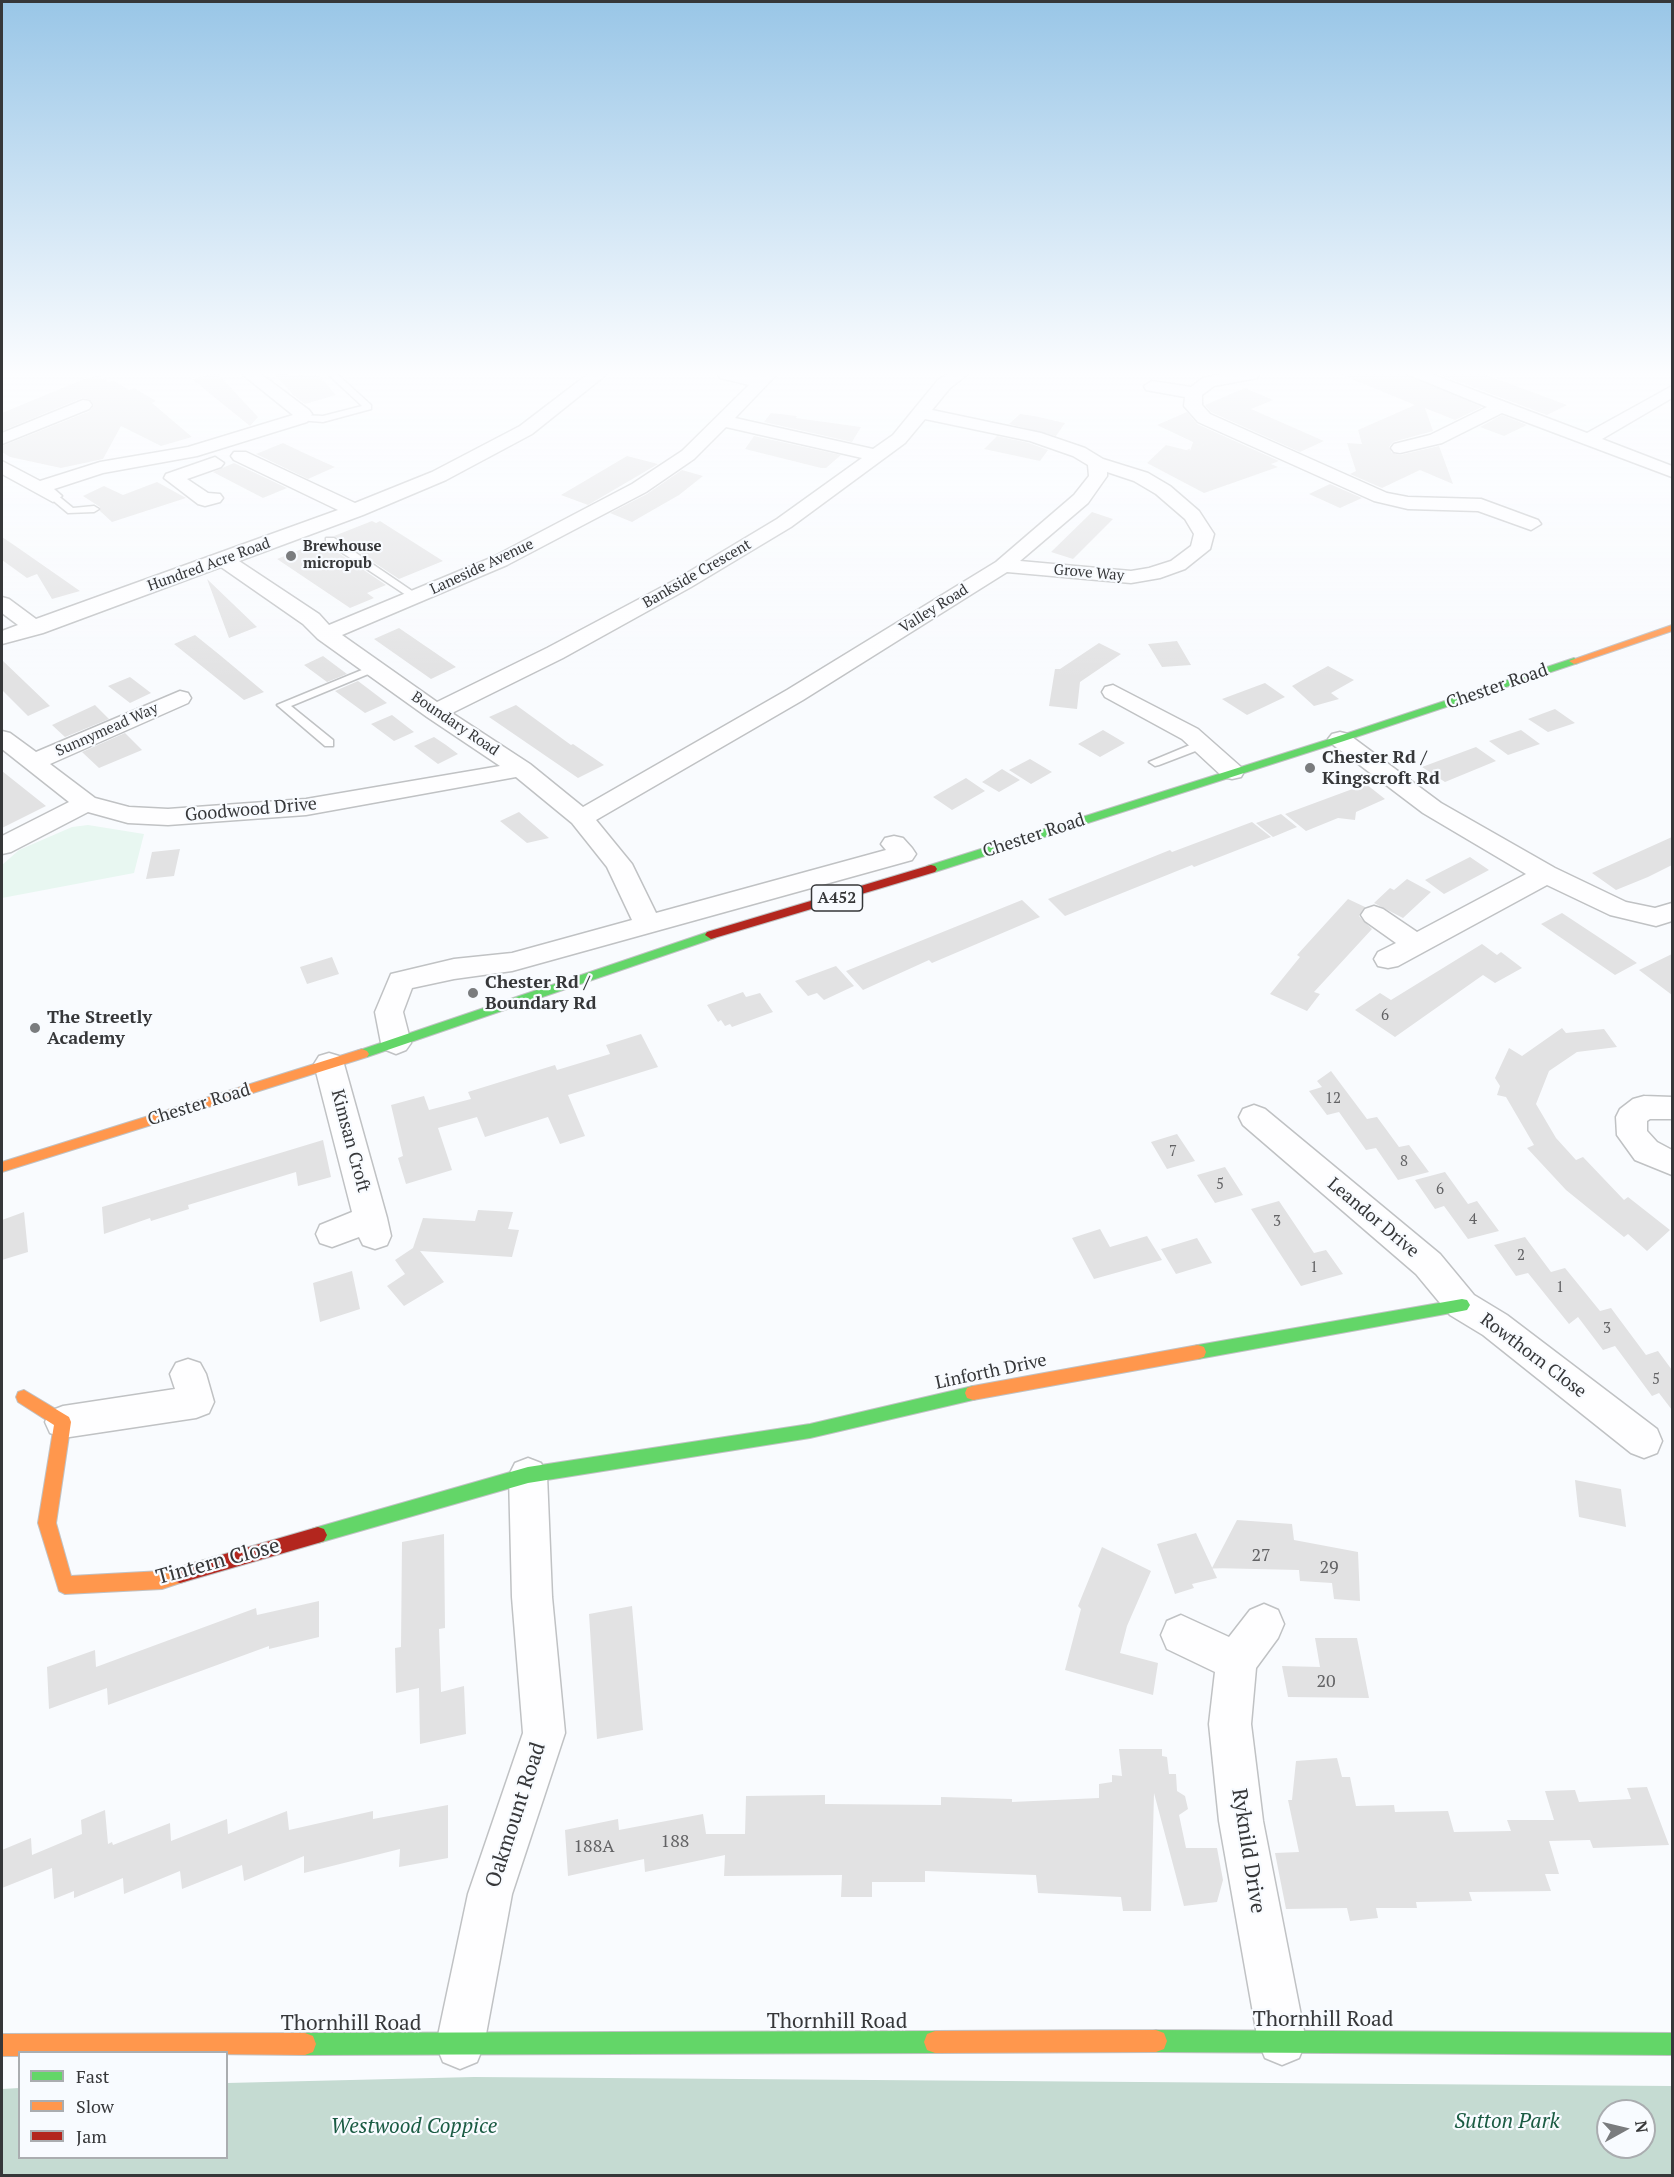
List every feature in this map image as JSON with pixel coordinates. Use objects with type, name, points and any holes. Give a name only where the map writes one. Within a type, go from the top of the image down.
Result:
[{"type":"main road","name":"Chester Road","points":[[2,1167],[396,1043],[683,944],[954,862],[1232,772],[1340,740],[1670,631]]},
{"type":"main road","name":"Linforth Drive","points":[[528,1475],[810,1431],[1014,1384],[1462,1305]]},
{"type":"main road","points":[[24,1397],[63,1422]]},
{"type":"main road","name":"Tintern Close","points":[[63,1422],[47,1523],[65,1585],[162,1580],[528,1475]]},
{"type":"main road","name":"Thornhill Road","points":[[2,2045],[1282,2041],[1672,2044]]},
{"type":"street","points":[[18,476],[46,492],[83,476]]},
{"type":"street","points":[[181,476],[173,478],[205,500],[213,498]]},
{"type":"street","points":[[289,476],[356,511]]},
{"type":"street","name":"Hundred Acre Road","points":[[2,638],[224,560],[356,511],[440,476]]},
{"type":"street","name":"Laneside Avenue","points":[[326,633],[500,561],[639,488],[657,476]]},
{"type":"street","name":"Bankside Crescent","points":[[435,712],[555,653],[684,583],[784,523],[847,476]]},
{"type":"street","name":"Valley Road","points":[[581,818],[795,696],[1003,566],[1081,499],[1098,476]]},
{"type":"street","name":"Grove Way","points":[[1003,566],[1131,577],[1153,574],[1178,565],[1200,549],[1204,534],[1192,515],[1163,490],[1136,476]]},
{"type":"street","points":[[1333,476],[1381,497],[1408,503],[1481,505],[1501,520],[1531,524]]},
{"type":"street","name":"Boundary Road","points":[[224,560],[311,619],[326,633],[435,712],[521,769],[581,818],[620,864],[648,924]]},
{"type":"street","points":[[2,603],[35,628]]},
{"type":"street","points":[[1113,692],[1190,734],[1232,772]]},
{"type":"street","name":"Sunnymead Way","points":[[34,762],[183,698]]},
{"type":"street","name":"Goodwood Drive","points":[[2,738],[86,803],[128,815],[231,814],[306,807],[521,769]]},
{"type":"street","points":[[1340,740],[1432,808],[1546,874],[1619,909],[1656,917],[1672,912]]},
{"type":"street","points":[[2,846],[86,803]]},
{"type":"street","points":[[396,1043],[389,1012],[401,981],[454,969],[512,962],[903,854],[894,844]]},
{"type":"street","points":[[1388,959],[1546,874]]},
{"type":"street","points":[[1374,915],[1415,943]]},
{"type":"street","name":"Kimsan Croft","points":[[329,1064],[373,1227],[332,1234]]},
{"type":"street","points":[[1672,1108],[1644,1107],[1631,1117],[1632,1135],[1646,1151],[1672,1163]]},
{"type":"street","name":"Leandor Drive","points":[[1262,1133],[1428,1264],[1462,1305]]},
{"type":"street","name":"Rowthorn Close","points":[[1462,1305],[1495,1325],[1594,1419],[1644,1441]]},
{"type":"street","points":[[63,1422],[196,1401],[188,1374]]},
{"type":"street","name":"Oakmount Road","points":[[459,2045],[490,1894],[544,1733],[532,1597],[528,1475]]},
{"type":"street","points":[[1181,1635],[1236,1661],[1263,1624]]},
{"type":"street","name":"Ryknild Drive","points":[[1236,1661],[1230,1724],[1241,1821],[1282,2041]]},
{"type":"lane","points":[[46,492],[71,511],[94,509]]},
{"type":"lane","points":[[330,540],[416,597]]},
{"type":"lane","points":[[329,743],[283,705],[374,668]]},
{"type":"lane","points":[[1155,762],[1202,744]]},
{"type":"shaded area","points":[[88,825],[144,834],[134,873],[2,898],[2,865],[19,850],[72,827]]},
{"type":"green space","name":"Westwood Coppice","points":[[474,2077],[1672,2086],[1672,2175],[2,2175],[2,2089],[18,2088],[18,2159],[228,2159],[228,2083]]},
{"type":"building","points":[[220,476],[261,476],[287,488],[263,498]]},
{"type":"building","points":[[301,476],[316,476],[308,479]]},
{"type":"building","points":[[594,476],[638,476],[588,505],[561,495]]},
{"type":"building","points":[[674,476],[703,476],[679,495],[632,522],[610,513],[647,494]]},
{"type":"building","points":[[1171,476],[1254,476],[1204,493]]},
{"type":"building","points":[[1354,476],[1408,476],[1382,488]]},
{"type":"building","points":[[1433,476],[1450,476],[1453,484]]},
{"type":"building","points":[[157,482],[186,498],[112,522],[100,511],[100,507],[83,496],[104,486],[123,495]]},
{"type":"building","points":[[1330,484],[1362,498],[1340,508],[1309,494]]},
{"type":"building","points":[[1092,512],[1113,519],[1073,559],[1051,552]]},
{"type":"building","points":[[372,521],[376,523],[380,521],[443,561],[399,579],[334,536]]},
{"type":"building","points":[[2,537],[80,591],[52,599],[37,574],[27,578],[2,560]]},
{"type":"building","points":[[324,540],[325,544],[386,585],[367,593],[374,598],[350,608],[277,559]]},
{"type":"building","points":[[207,579],[257,627],[229,638]]},
{"type":"building","points":[[399,628],[456,667],[431,679],[374,639]]},
{"type":"building","points":[[195,635],[264,692],[244,700],[174,644]]},
{"type":"building","points":[[1177,641],[1191,665],[1162,667],[1148,644]]},
{"type":"building","points":[[1099,643],[1121,654],[1080,682],[1077,709],[1049,706],[1055,669],[1060,669]]},
{"type":"building","points":[[323,656],[347,674],[327,682],[304,665]]},
{"type":"building","points":[[2,660],[50,706],[28,716],[2,690]]},
{"type":"building","points":[[1328,666],[1354,680],[1331,693],[1339,699],[1314,706],[1292,686]]},
{"type":"building","points":[[130,677],[151,693],[130,703],[108,686]]},
{"type":"building","points":[[358,681],[387,703],[365,713],[335,691]]},
{"type":"building","points":[[1265,683],[1285,697],[1247,715],[1222,699]]},
{"type":"building","points":[[95,705],[109,719],[65,737],[52,725]]},
{"type":"building","points":[[516,705],[571,745],[573,744],[604,765],[578,778],[489,717]]},
{"type":"building","points":[[1555,709],[1575,723],[1548,732],[1528,719]]},
{"type":"building","points":[[392,715],[414,732],[394,741],[371,724]]},
{"type":"building","points":[[1103,730],[1125,743],[1100,757],[1078,744]]},
{"type":"building","points":[[1521,730],[1540,744],[1508,755],[1489,741]]},
{"type":"building","points":[[125,733],[142,750],[99,768],[82,752]]},
{"type":"building","points":[[434,737],[458,754],[438,764],[414,746]]},
{"type":"building","points":[[1476,747],[1496,761],[1445,782],[1422,767]]},
{"type":"building","points":[[1030,759],[1052,772],[1031,784],[1009,770]]},
{"type":"building","points":[[1002,769],[1020,780],[999,792],[982,782]]},
{"type":"building","points":[[2,771],[46,806],[2,828]]},
{"type":"building","points":[[966,778],[985,791],[952,810],[933,797]]},
{"type":"building","points":[[1366,784],[1385,799],[1356,812],[1355,820],[1338,818],[1306,831],[1285,814]]},
{"type":"building","points":[[519,812],[549,838],[527,843],[500,821]]},
{"type":"building","points":[[1281,814],[1297,827],[1273,837],[1256,823]]},
{"type":"building","points":[[1252,822],[1271,837],[1194,867],[1192,865],[1065,916],[1048,899],[1170,850],[1172,852]]},
{"type":"building","points":[[1672,837],[1672,865],[1648,877],[1616,890],[1592,873]]},
{"type":"building","points":[[180,849],[174,876],[146,879],[152,852]]},
{"type":"building","points":[[1470,857],[1489,870],[1444,894],[1425,880]]},
{"type":"building","points":[[1407,879],[1431,892],[1403,918],[1374,903],[1390,888],[1394,890]]},
{"type":"building","points":[[1348,899],[1365,907],[1359,916],[1372,929],[1314,992],[1320,994],[1307,1011],[1270,994],[1300,957],[1297,955]]},
{"type":"building","points":[[1022,900],[1040,917],[932,963],[929,960],[863,990],[846,971]]},
{"type":"building","points":[[1562,913],[1637,963],[1615,975],[1541,924]]},
{"type":"building","points":[[1482,944],[1497,955],[1501,952],[1522,968],[1495,983],[1483,975],[1395,1037],[1355,1010],[1380,993],[1391,1000]]},
{"type":"building","points":[[1672,954],[1672,995],[1639,970]]},
{"type":"building","points":[[332,957],[339,974],[307,984],[300,967]]},
{"type":"building","points":[[836,966],[854,986],[824,1000],[817,993],[808,996],[795,981]]},
{"type":"building","points":[[743,992],[746,997],[760,993],[773,1012],[732,1027],[730,1024],[725,1026],[721,1020],[718,1022],[707,1005]]},
{"type":"building","points":[[1562,1028],[1566,1033],[1604,1029],[1617,1047],[1577,1052],[1549,1071],[1536,1104],[1556,1138],[1576,1160],[1583,1157],[1624,1200],[1628,1197],[1670,1230],[1647,1251],[1628,1234],[1624,1237],[1566,1190],[1527,1148],[1534,1145],[1506,1097],[1497,1095],[1500,1086],[1495,1078],[1509,1048],[1522,1056]]},
{"type":"building","points":[[641,1034],[658,1067],[568,1095],[585,1136],[560,1144],[548,1117],[485,1137],[477,1117],[438,1128],[452,1170],[406,1184],[398,1158],[403,1156],[391,1105],[424,1096],[429,1110],[471,1099],[468,1092],[555,1065],[557,1070],[610,1054],[606,1045]]},
{"type":"building","points":[[1331,1071],[1367,1119],[1377,1117],[1399,1147],[1409,1145],[1429,1172],[1398,1180],[1376,1148],[1366,1150],[1339,1112],[1327,1115],[1309,1091],[1322,1087],[1317,1081]]},
{"type":"building","points":[[1177,1134],[1195,1161],[1167,1169],[1151,1142]]},
{"type":"building","points":[[323,1140],[331,1177],[298,1186],[296,1172],[188,1205],[189,1209],[151,1221],[150,1218],[104,1234],[102,1207]]},
{"type":"building","points":[[1225,1167],[1243,1195],[1215,1203],[1197,1175]]},
{"type":"building","points":[[1445,1172],[1468,1204],[1477,1201],[1499,1231],[1468,1239],[1444,1206],[1435,1209],[1415,1180]]},
{"type":"building","points":[[1279,1201],[1314,1253],[1326,1250],[1343,1274],[1301,1286],[1251,1209]]},
{"type":"building","points":[[478,1210],[513,1212],[508,1229],[519,1230],[512,1257],[420,1251],[444,1282],[404,1306],[387,1286],[405,1274],[395,1260],[413,1248],[423,1218],[475,1221]]},
{"type":"building","points":[[24,1212],[28,1252],[2,1260],[2,1220]]},
{"type":"building","points":[[1100,1229],[1110,1247],[1147,1236],[1162,1260],[1094,1279],[1072,1238]]},
{"type":"building","points":[[1525,1237],[1551,1272],[1565,1268],[1600,1311],[1611,1308],[1646,1355],[1658,1351],[1672,1370],[1672,1410],[1659,1393],[1652,1396],[1615,1346],[1603,1350],[1578,1317],[1569,1324],[1528,1273],[1516,1276],[1494,1245]]},
{"type":"building","points":[[1197,1238],[1212,1263],[1176,1274],[1161,1249]]},
{"type":"building","points":[[352,1271],[360,1309],[320,1322],[313,1283]]},
{"type":"building","points":[[1575,1480],[1621,1489],[1626,1527],[1579,1517]]},
{"type":"building","points":[[1237,1520],[1292,1524],[1294,1540],[1358,1552],[1360,1601],[1334,1599],[1332,1583],[1300,1581],[1299,1570],[1212,1568]]},
{"type":"building","points":[[1196,1533],[1217,1578],[1192,1584],[1194,1588],[1175,1594],[1157,1544]]},
{"type":"building","points":[[444,1534],[445,1628],[439,1629],[441,1692],[464,1686],[466,1734],[420,1744],[419,1688],[396,1693],[395,1648],[401,1647],[402,1542]]},
{"type":"building","points":[[1102,1547],[1151,1571],[1127,1626],[1120,1653],[1158,1663],[1153,1695],[1065,1670],[1081,1609],[1078,1606]]},
{"type":"building","points":[[319,1601],[319,1637],[269,1649],[269,1646],[108,1705],[107,1688],[49,1709],[47,1667],[95,1650],[96,1667],[256,1608],[257,1615]]},
{"type":"building","points":[[632,1606],[643,1730],[597,1739],[589,1614]]},
{"type":"building","points":[[1315,1638],[1357,1638],[1369,1698],[1288,1697],[1282,1666],[1320,1667]]},
{"type":"building","points":[[1119,1749],[1162,1749],[1162,1756],[1167,1757],[1169,1774],[1176,1774],[1177,1791],[1185,1796],[1188,1809],[1179,1815],[1186,1848],[1217,1848],[1223,1880],[1217,1902],[1184,1906],[1154,1793],[1151,1911],[1123,1911],[1121,1897],[1038,1893],[1036,1875],[925,1871],[925,1882],[872,1882],[872,1897],[841,1897],[842,1875],[724,1876],[725,1855],[645,1872],[644,1859],[568,1876],[565,1830],[618,1819],[619,1830],[703,1814],[706,1834],[745,1834],[746,1796],[825,1795],[825,1804],[941,1805],[941,1797],[1012,1799],[1012,1802],[1099,1798],[1099,1784],[1112,1782],[1112,1775],[1122,1776]]},
{"type":"building","points":[[1337,1758],[1342,1777],[1350,1777],[1356,1806],[1394,1805],[1395,1812],[1448,1811],[1454,1832],[1511,1831],[1507,1820],[1554,1820],[1545,1791],[1575,1790],[1579,1802],[1631,1799],[1627,1788],[1647,1787],[1669,1845],[1593,1848],[1590,1840],[1549,1841],[1559,1874],[1545,1874],[1551,1891],[1469,1892],[1472,1901],[1416,1902],[1417,1908],[1376,1908],[1378,1918],[1350,1921],[1347,1908],[1286,1909],[1275,1853],[1299,1852],[1288,1800],[1292,1800],[1296,1761]]},
{"type":"building","points":[[448,1805],[448,1858],[399,1867],[400,1849],[304,1873],[304,1856],[244,1881],[242,1865],[182,1889],[180,1871],[124,1894],[123,1878],[74,1898],[74,1891],[54,1899],[52,1868],[2,1888],[2,1850],[31,1838],[32,1855],[82,1834],[81,1820],[105,1810],[108,1844],[112,1842],[113,1845],[170,1823],[171,1841],[227,1819],[228,1834],[287,1811],[289,1830],[373,1811],[373,1819]]},
{"type":"traffic: fast","points":[[931,869],[1340,739],[1574,661]]},
{"type":"traffic: fast","points":[[362,1054],[711,935]]},
{"type":"traffic: fast","points":[[1198,1352],[1462,1305]]},
{"type":"traffic: fast","points":[[318,1535],[528,1475],[810,1431],[973,1393]]},
{"type":"traffic: fast","points":[[1156,2041],[1672,2044]]},
{"type":"traffic: fast","points":[[305,2044],[935,2042]]},
{"type":"traffic: slow","points":[[1574,661],[1672,628]]},
{"type":"traffic: slow","points":[[2,1167],[362,1054]]},
{"type":"traffic: slow","points":[[973,1393],[1198,1352]]},
{"type":"traffic: slow","points":[[24,1397],[63,1422],[47,1523],[65,1585],[162,1580],[180,1575]]},
{"type":"traffic: slow","points":[[935,2042],[1156,2041]]},
{"type":"traffic: slow","points":[[2,2045],[305,2044]]},
{"type":"traffic: jam","points":[[711,935],[931,869]]},
{"type":"traffic: jam","points":[[180,1575],[318,1535]]},
{"type":"place","name":"Brewhouse micropub","points":[[291,556]]},
{"type":"place","name":"Chester Rd / Kingscroft Rd","points":[[1310,768]]},
{"type":"place","name":"Chester Rd / Boundary Rd","points":[[473,993]]},
{"type":"place","name":"The Streetly Academy","points":[[35,1028]]},
{"type":"park label","name":"Sutton Park","points":[[1507,2122]]}]
